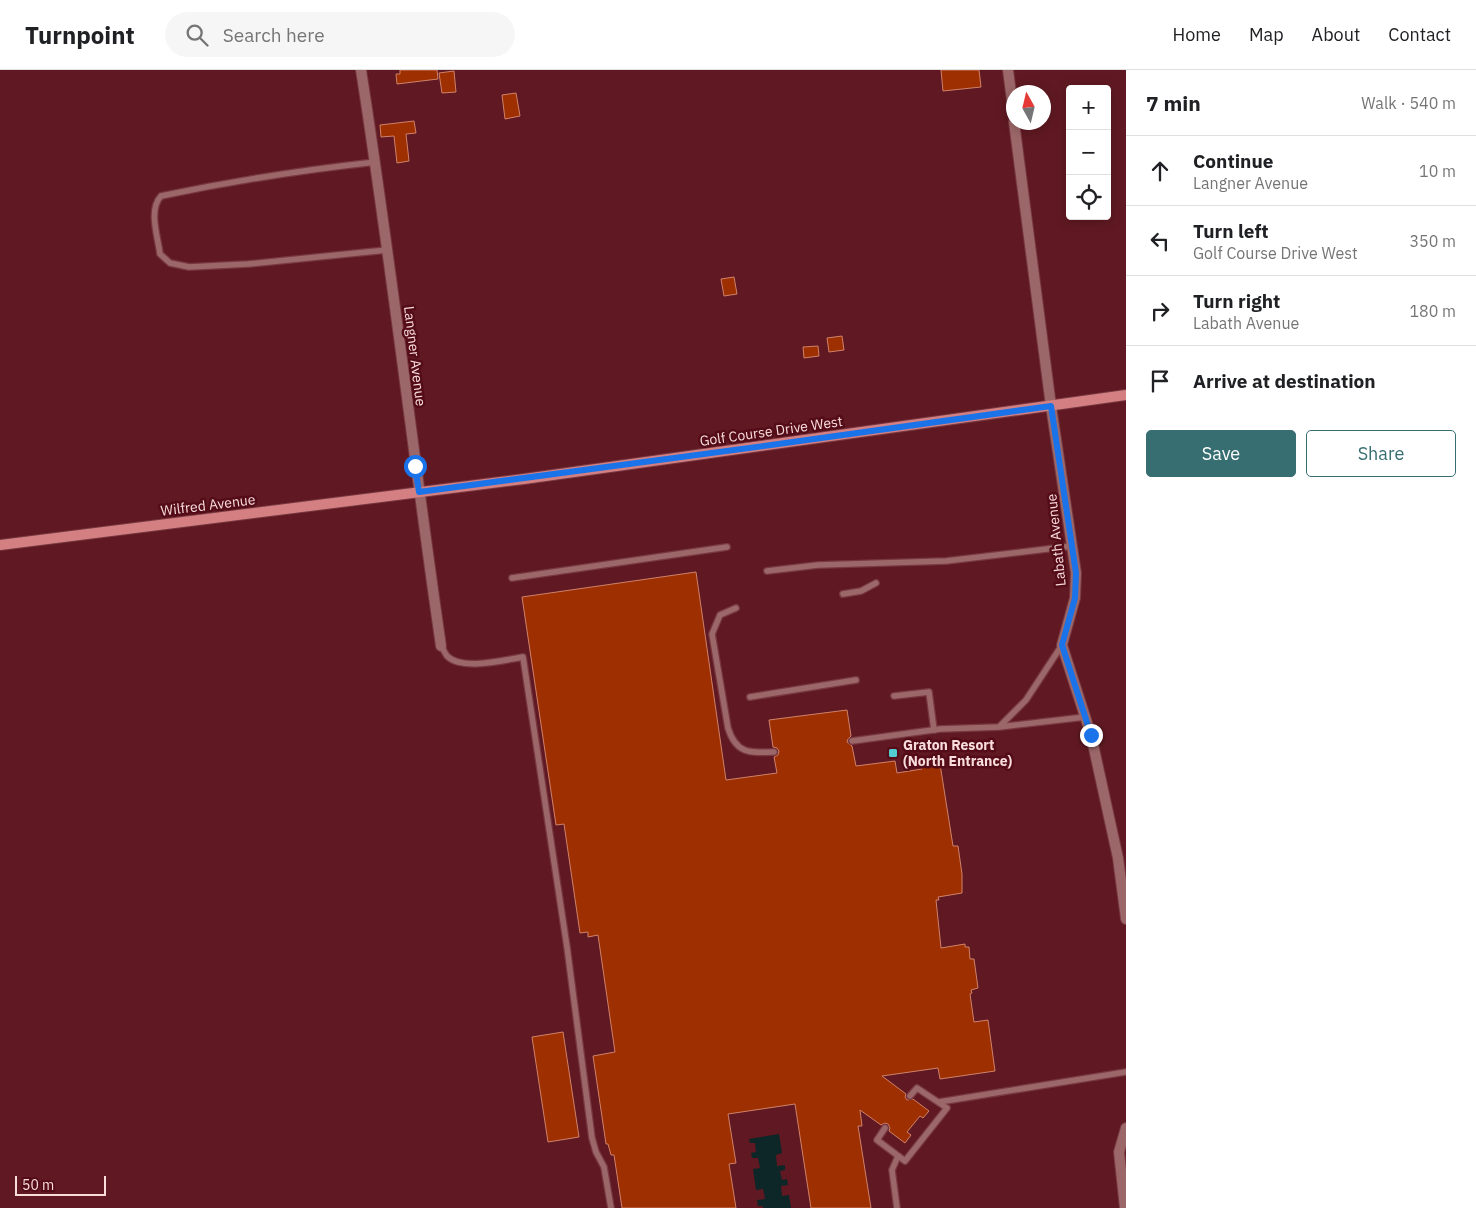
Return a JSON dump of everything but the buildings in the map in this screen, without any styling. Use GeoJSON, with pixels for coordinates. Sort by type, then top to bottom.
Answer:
{"type":"FeatureCollection","features":[{"type":"Feature","properties":{"kind":"street","name":"Langner Avenue"},"geometry":{"type":"LineString","coordinates":[[361,70],[376,162],[441,646]]}},
{"type":"Feature","properties":{"kind":"street"},"geometry":{"type":"LineString","coordinates":[[1008,70],[1010,85]]}},
{"type":"Feature","properties":{"kind":"street","name":"Labath Avenue"},"geometry":{"type":"LineString","coordinates":[[1015,130],[1051,406],[1076,573],[1075,598],[1062,645]]}},
{"type":"Feature","properties":{"kind":"street","name":"Golf Course Drive West"},"geometry":{"type":"LineString","coordinates":[[419,492],[1126,395]]}},
{"type":"Feature","properties":{"kind":"street","name":"Wilfred Avenue"},"geometry":{"type":"LineString","coordinates":[[0,545],[419,492]]}},
{"type":"Feature","properties":{"kind":"street"},"geometry":{"type":"LineString","coordinates":[[1062,645],[1097,760],[1122,862],[1126,919]]}},
{"type":"Feature","properties":{"kind":"street"},"geometry":{"type":"LineString","coordinates":[[1125,1208],[1119,1152],[1126,1128]]}},
{"type":"Feature","properties":{"kind":"lane"},"geometry":{"type":"LineString","coordinates":[[376,162],[250,179],[160,196],[154,204],[154,214],[160,254],[170,263],[188,267],[248,264],[387,250]]}},
{"type":"Feature","properties":{"kind":"lane"},"geometry":{"type":"LineString","coordinates":[[767,571],[818,565],[946,561],[1072,546]]}},
{"type":"Feature","properties":{"kind":"lane"},"geometry":{"type":"LineString","coordinates":[[512,578],[727,547]]}},
{"type":"Feature","properties":{"kind":"lane"},"geometry":{"type":"LineString","coordinates":[[843,594],[861,591],[876,582]]}},
{"type":"Feature","properties":{"kind":"lane"},"geometry":{"type":"LineString","coordinates":[[736,608],[720,615],[712,634],[728,728],[731,738],[743,751],[754,753],[774,752]]}},
{"type":"Feature","properties":{"kind":"lane"},"geometry":{"type":"LineString","coordinates":[[999,727],[1026,700],[1062,645]]}},
{"type":"Feature","properties":{"kind":"lane"},"geometry":{"type":"LineString","coordinates":[[441,646],[448,657],[463,664],[523,657],[567,947],[592,1138],[596,1152],[604,1167],[611,1208]]}},
{"type":"Feature","properties":{"kind":"lane"},"geometry":{"type":"LineString","coordinates":[[750,697],[856,680]]}},
{"type":"Feature","properties":{"kind":"lane"},"geometry":{"type":"LineString","coordinates":[[894,696],[929,692],[934,730]]}},
{"type":"Feature","properties":{"kind":"lane"},"geometry":{"type":"LineString","coordinates":[[852,741],[934,730],[999,727],[1085,717]]}},
{"type":"Feature","properties":{"kind":"lane"},"geometry":{"type":"LineString","coordinates":[[939,1102],[1126,1072]]}},
{"type":"Feature","properties":{"kind":"lane"},"geometry":{"type":"LineString","coordinates":[[885,1128],[876,1140],[905,1161],[947,1108],[916,1088],[910,1096]]}},
{"type":"Feature","properties":{"kind":"lane"},"geometry":{"type":"LineString","coordinates":[[897,1208],[892,1170],[898,1156]]}},
{"type":"Feature","properties":{"kind":"water"},"geometry":{"type":"Polygon","coordinates":[[[779,1134],[782,1153],[776,1155],[777,1166],[785,1165],[785,1170],[780,1171],[782,1180],[787,1179],[788,1185],[781,1186],[782,1196],[789,1195],[791,1208],[763,1208],[763,1206],[758,1206],[757,1200],[765,1199],[763,1189],[756,1190],[753,1169],[760,1168],[758,1158],[752,1158],[751,1153],[756,1152],[755,1143],[750,1143],[749,1139],[779,1134]]]}},
{"type":"Feature","properties":{"kind":"place","name":"Graton Resort (North Entrance)"},"geometry":{"type":"Point","coordinates":[893,753]}},
{"type":"Feature","properties":{"kind":"route"},"geometry":{"type":"LineString","coordinates":[[415,466],[419,492],[1051,406],[1076,573],[1075,598],[1062,645],[1091,735]]}}]}
